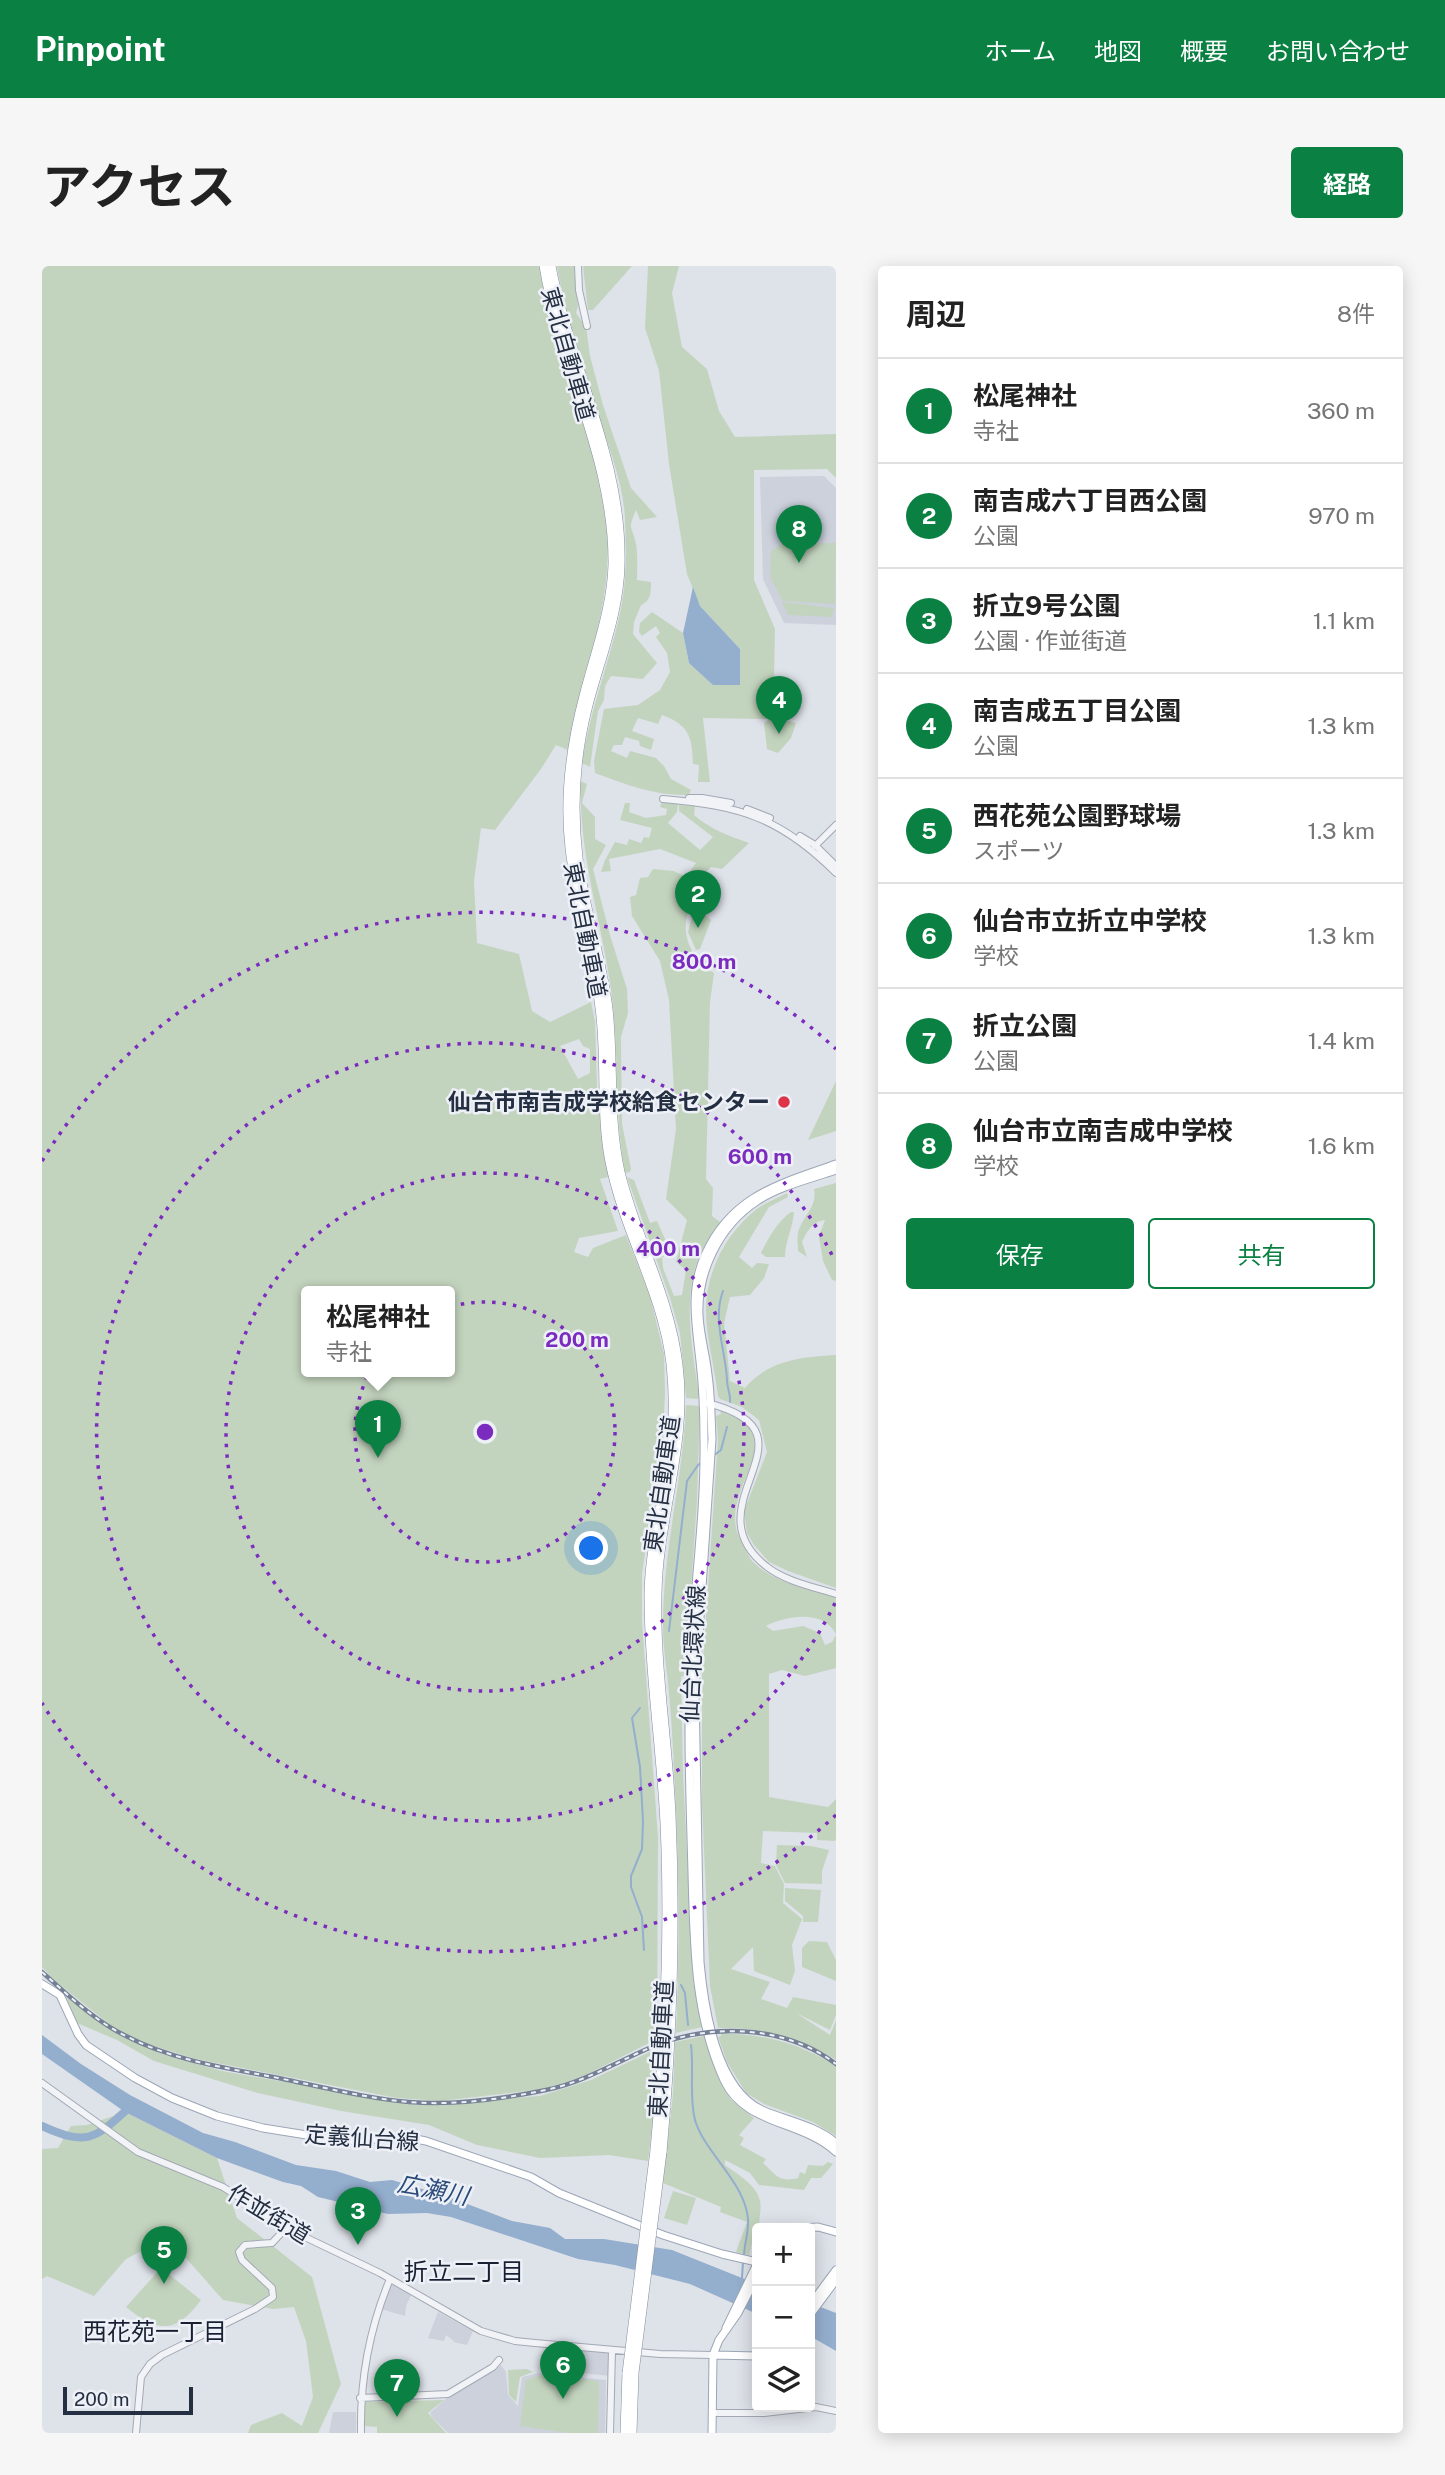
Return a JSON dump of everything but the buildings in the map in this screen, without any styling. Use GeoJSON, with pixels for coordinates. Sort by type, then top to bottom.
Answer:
{"type":"FeatureCollection","features":[{"type":"Feature","properties":{"kind":"highway","name":"東北自動車道"},"geometry":{"type":"LineString","coordinates":[[544,266],[557,326],[600,460],[613,540],[609,600],[571,754],[569,847],[600,1007],[610,1161],[618,1195],[664,1321],[672,1377],[670,1451],[649,1579],[650,1642],[660,1745],[667,1889],[666,1994],[658,2151]]}},
{"type":"Feature","properties":{"kind":"highway","name":"東北自動車道"},"geometry":{"type":"LineString","coordinates":[[551,266],[569,342],[608,463],[617,501],[620,541],[620,577],[614,616],[589,702],[579,750],[575,802],[579,862],[608,1007],[612,1111],[618,1163],[631,1209],[668,1310],[679,1372],[680,1434],[660,1553],[657,1592],[671,1815],[672,1999],[658,2151],[625,2433]]}},
{"type":"Feature","properties":{"kind":"highway","name":"東北自動車道"},"geometry":{"type":"LineString","coordinates":[[630,2373],[632,2433]]}},
{"type":"Feature","properties":{"kind":"main road","name":"仙台北環状線"},"geometry":{"type":"LineString","coordinates":[[836,1167],[776,1185],[756,1195],[735,1211],[711,1243],[699,1270],[694,1304],[707,1403],[708,1441],[695,1691],[698,1908],[704,1999],[718,2049],[732,2083],[741,2096],[760,2109],[817,2131],[836,2143]]}},
{"type":"Feature","properties":{"kind":"main road","name":"仙台北環状線"},"geometry":{"type":"LineString","coordinates":[[706,1472],[691,1648],[689,1734],[694,1937],[701,2009],[709,2041],[724,2080],[739,2102],[760,2116],[812,2135],[836,2151]]}},
{"type":"Feature","properties":{"kind":"main road","name":"定義仙台線"},"geometry":{"type":"LineString","coordinates":[[42,1984],[60,1995],[86,2045],[135,2078],[172,2098],[217,2116],[263,2128],[344,2141],[405,2137],[426,2141],[531,2177],[559,2193],[652,2230],[752,2264]]}},
{"type":"Feature","properties":{"kind":"main road"},"geometry":{"type":"LineString","coordinates":[[815,2227],[836,2232]]}},
{"type":"Feature","properties":{"kind":"main road"},"geometry":{"type":"LineString","coordinates":[[815,2298],[836,2270]]}},
{"type":"Feature","properties":{"kind":"main road"},"geometry":{"type":"LineString","coordinates":[[712,2433],[713,2355],[752,2277]]}},
{"type":"Feature","properties":{"kind":"main road"},"geometry":{"type":"LineString","coordinates":[[815,2308],[836,2280]]}},
{"type":"Feature","properties":{"kind":"main road"},"geometry":{"type":"LineString","coordinates":[[713,2355],[752,2354]]}},
{"type":"Feature","properties":{"kind":"street"},"geometry":{"type":"LineString","coordinates":[[578,266],[579,290],[587,326]]}},
{"type":"Feature","properties":{"kind":"street"},"geometry":{"type":"LineString","coordinates":[[663,799],[731,807],[776,825],[814,847],[836,866]]}},
{"type":"Feature","properties":{"kind":"street"},"geometry":{"type":"LineString","coordinates":[[814,847],[836,825]]}},
{"type":"Feature","properties":{"kind":"street"},"geometry":{"type":"LineString","coordinates":[[814,847],[836,873]]}},
{"type":"Feature","properties":{"kind":"street"},"geometry":{"type":"LineString","coordinates":[[707,1403],[747,1419],[756,1430],[760,1442],[758,1460],[743,1494],[741,1506],[740,1525],[748,1547],[758,1560],[773,1571],[836,1594]]}},
{"type":"Feature","properties":{"kind":"street","name":"作並街道"},"geometry":{"type":"LineString","coordinates":[[42,2083],[95,2123],[153,2159],[223,2186],[286,2228],[390,2279],[481,2331],[515,2341],[660,2354],[713,2355]]}},
{"type":"Feature","properties":{"kind":"street"},"geometry":{"type":"LineString","coordinates":[[136,2433],[142,2377],[150,2364],[162,2355],[255,2309],[272,2297],[272,2288],[242,2260],[239,2252],[245,2245],[272,2244],[286,2228]]}},
{"type":"Feature","properties":{"kind":"street"},"geometry":{"type":"LineString","coordinates":[[361,2433],[360,2398],[378,2309],[390,2279]]}},
{"type":"Feature","properties":{"kind":"street"},"geometry":{"type":"LineString","coordinates":[[610,2433],[612,2350]]}},
{"type":"Feature","properties":{"kind":"street"},"geometry":{"type":"LineString","coordinates":[[360,2398],[448,2395],[493,2367],[499,2360]]}},
{"type":"Feature","properties":{"kind":"street"},"geometry":{"type":"LineString","coordinates":[[712,2413],[764,2413],[816,2407],[836,2411]]}},
{"type":"Feature","properties":{"kind":"shaded area"},"geometry":{"type":"Polygon","coordinates":[[[824,476],[836,488],[836,625],[784,623],[763,579],[760,477],[824,476]]]}},
{"type":"Feature","properties":{"kind":"shaded area"},"geometry":{"type":"Polygon","coordinates":[[[392,2283],[411,2295],[405,2316],[381,2309],[392,2283]]]}},
{"type":"Feature","properties":{"kind":"shaded area"},"geometry":{"type":"Polygon","coordinates":[[[438,2312],[473,2331],[467,2345],[453,2342],[446,2335],[444,2341],[428,2338],[438,2312]]]}},
{"type":"Feature","properties":{"kind":"shaded area"},"geometry":{"type":"Polygon","coordinates":[[[570,2350],[607,2352],[611,2356],[611,2376],[562,2371],[561,2367],[570,2350]]]}},
{"type":"Feature","properties":{"kind":"shaded area"},"geometry":{"type":"Polygon","coordinates":[[[501,2365],[506,2372],[508,2395],[518,2406],[522,2377],[539,2373],[606,2380],[605,2433],[448,2433],[432,2417],[430,2413],[448,2397],[501,2365]]]}},
{"type":"Feature","properties":{"kind":"shaded area"},"geometry":{"type":"Polygon","coordinates":[[[333,2412],[356,2412],[356,2433],[329,2433],[333,2412]]]}},
{"type":"Feature","properties":{"kind":"green space"},"geometry":{"type":"Polygon","coordinates":[[[42,266],[540,266],[549,319],[599,476],[608,558],[601,614],[568,750],[556,745],[495,830],[481,828],[474,881],[477,943],[519,954],[532,1011],[550,1022],[591,1002],[595,1021],[597,1085],[608,1177],[600,1179],[618,1231],[579,1238],[574,1252],[588,1257],[593,1248],[626,1235],[650,1296],[664,1354],[662,1452],[642,1574],[642,1622],[658,1837],[657,2039],[582,2077],[544,2089],[441,2101],[397,2098],[196,2059],[144,2043],[114,2028],[54,1980],[42,1967],[42,266]],[[579,1039],[560,1046],[578,1079],[590,1073],[590,1049],[583,1046],[579,1039]]]}},
{"type":"Feature","properties":{"kind":"green space"},"geometry":{"type":"Polygon","coordinates":[[[557,266],[574,266],[578,306],[576,313],[586,327],[590,356],[603,405],[631,488],[657,517],[640,520],[636,510],[631,525],[637,549],[637,580],[651,582],[650,596],[641,605],[634,622],[633,634],[657,663],[643,679],[611,676],[605,686],[604,700],[598,711],[590,767],[582,763],[624,592],[625,518],[611,452],[574,341],[557,266]]]}},
{"type":"Feature","properties":{"kind":"green space"},"geometry":{"type":"Polygon","coordinates":[[[583,266],[632,266],[593,310],[588,310],[583,266]]]}},
{"type":"Feature","properties":{"kind":"green space"},"geometry":{"type":"Polygon","coordinates":[[[648,266],[679,266],[672,293],[682,347],[707,369],[719,411],[735,437],[836,434],[836,478],[827,469],[754,470],[754,580],[775,629],[774,676],[766,719],[703,718],[710,782],[698,782],[699,765],[693,764],[692,746],[687,733],[678,723],[662,715],[658,724],[638,718],[632,731],[654,739],[651,750],[640,746],[639,741],[625,737],[622,745],[614,745],[611,751],[627,758],[630,751],[656,758],[671,779],[691,790],[689,795],[653,792],[618,782],[595,773],[594,761],[604,709],[638,705],[660,690],[670,672],[667,653],[656,637],[660,633],[656,626],[642,636],[639,632],[640,623],[652,612],[683,633],[689,663],[739,685],[740,649],[700,606],[687,574],[669,464],[659,371],[645,328],[648,266]]]}},
{"type":"Feature","properties":{"kind":"green space"},"geometry":{"type":"Polygon","coordinates":[[[836,543],[835,604],[783,601],[770,577],[771,551],[782,544],[836,543]]]}},
{"type":"Feature","properties":{"kind":"green space"},"geometry":{"type":"Polygon","coordinates":[[[782,602],[834,608],[832,617],[788,615],[782,602]]]}},
{"type":"Feature","properties":{"kind":"green space"},"geometry":{"type":"Polygon","coordinates":[[[773,717],[796,723],[791,738],[778,753],[767,749],[764,723],[773,717]]]}},
{"type":"Feature","properties":{"kind":"green space"},"geometry":{"type":"Polygon","coordinates":[[[581,781],[587,784],[582,803],[595,817],[595,839],[606,845],[593,869],[627,989],[628,1013],[621,1037],[622,1124],[631,1169],[625,1173],[619,1129],[612,997],[583,836],[581,781]]]}},
{"type":"Feature","properties":{"kind":"green space"},"geometry":{"type":"Polygon","coordinates":[[[662,801],[678,804],[677,812],[668,823],[700,850],[713,837],[679,811],[679,805],[695,806],[694,815],[700,820],[720,832],[749,843],[722,869],[711,867],[694,884],[695,899],[686,919],[692,950],[697,959],[714,973],[710,1002],[706,1179],[713,1188],[712,1216],[720,1222],[702,1250],[691,1285],[690,1323],[699,1397],[697,1399],[686,1398],[680,1333],[627,1177],[634,1180],[650,1223],[657,1221],[672,1255],[662,1257],[663,1268],[674,1296],[682,1295],[686,1270],[676,1262],[687,1220],[666,1199],[676,1129],[669,1000],[660,961],[632,916],[630,897],[636,895],[640,878],[648,877],[653,869],[674,871],[686,877],[696,863],[660,849],[609,859],[611,871],[601,872],[615,842],[627,845],[629,839],[641,843],[644,837],[649,838],[652,828],[620,820],[625,803],[630,803],[629,812],[646,818],[666,815],[667,809],[660,807],[662,801]]]}},
{"type":"Feature","properties":{"kind":"green space"},"geometry":{"type":"Polygon","coordinates":[[[695,906],[711,920],[700,949],[696,950],[688,932],[695,906]]]}},
{"type":"Feature","properties":{"kind":"green space"},"geometry":{"type":"Polygon","coordinates":[[[836,1081],[836,1131],[808,1140],[836,1081]]]}},
{"type":"Feature","properties":{"kind":"green space"},"geometry":{"type":"Polygon","coordinates":[[[836,1183],[836,1281],[832,1280],[823,1261],[819,1236],[825,1220],[808,1230],[802,1242],[807,1257],[798,1251],[798,1239],[799,1230],[812,1205],[814,1189],[836,1183]]]}},
{"type":"Feature","properties":{"kind":"green space"},"geometry":{"type":"Polygon","coordinates":[[[787,1193],[788,1197],[769,1207],[739,1257],[752,1268],[757,1263],[769,1264],[764,1278],[750,1295],[730,1297],[724,1323],[730,1381],[745,1388],[764,1371],[786,1362],[836,1355],[836,1588],[769,1562],[747,1533],[744,1511],[767,1452],[759,1420],[742,1407],[718,1396],[707,1331],[707,1295],[720,1253],[747,1218],[761,1206],[787,1193]]]}},
{"type":"Feature","properties":{"kind":"green space"},"geometry":{"type":"Polygon","coordinates":[[[794,1212],[785,1257],[766,1257],[761,1253],[767,1241],[777,1225],[794,1212]]]}},
{"type":"Feature","properties":{"kind":"green space"},"geometry":{"type":"Polygon","coordinates":[[[686,1405],[700,1406],[697,1501],[685,1675],[681,1677],[693,1980],[702,2027],[676,2033],[677,1838],[672,1728],[663,1625],[666,1569],[686,1405]]]}},
{"type":"Feature","properties":{"kind":"green space"},"geometry":{"type":"Polygon","coordinates":[[[720,1411],[741,1421],[752,1433],[755,1446],[736,1510],[736,1530],[750,1558],[761,1569],[781,1580],[836,1598],[836,1634],[830,1626],[813,1618],[794,1618],[766,1626],[773,1631],[803,1626],[820,1633],[825,1645],[832,1642],[836,1635],[836,1668],[805,1676],[782,1670],[769,1674],[769,1797],[828,1807],[836,1799],[836,1839],[817,1840],[817,1833],[763,1831],[761,1863],[775,1866],[784,1884],[783,1903],[802,1919],[792,1945],[795,1971],[790,1985],[754,1971],[753,1947],[731,1969],[770,1982],[761,1999],[787,2008],[793,1997],[836,2005],[836,2015],[830,2030],[796,2013],[830,2035],[836,2020],[836,2060],[794,2039],[765,2032],[718,2028],[710,1986],[702,1805],[702,1676],[718,1439],[716,1416],[721,1414],[720,1411]]]}},
{"type":"Feature","properties":{"kind":"green space"},"geometry":{"type":"Polygon","coordinates":[[[777,1845],[811,1846],[829,1850],[822,1871],[822,1884],[785,1883],[776,1865],[777,1845]]]}},
{"type":"Feature","properties":{"kind":"green space"},"geometry":{"type":"Polygon","coordinates":[[[785,1888],[821,1890],[818,1922],[803,1922],[803,1916],[785,1901],[785,1888]]]}},
{"type":"Feature","properties":{"kind":"green space"},"geometry":{"type":"Polygon","coordinates":[[[809,1941],[827,1942],[836,1960],[836,1981],[802,1967],[802,1948],[809,1941]]]}},
{"type":"Feature","properties":{"kind":"green space"},"geometry":{"type":"Polygon","coordinates":[[[66,1996],[117,2034],[162,2054],[222,2071],[417,2105],[540,2096],[591,2080],[656,2049],[656,2095],[648,2161],[609,2155],[540,2158],[477,2145],[429,2125],[341,2111],[258,2093],[154,2061],[117,2040],[77,2023],[66,1996]]]}},
{"type":"Feature","properties":{"kind":"green space"},"geometry":{"type":"Polygon","coordinates":[[[721,2033],[781,2041],[836,2066],[836,2136],[813,2122],[764,2104],[746,2093],[727,2062],[718,2037],[721,2033]]]}},
{"type":"Feature","properties":{"kind":"green space"},"geometry":{"type":"Polygon","coordinates":[[[704,2036],[730,2099],[754,2118],[739,2135],[744,2138],[740,2145],[766,2159],[763,2163],[778,2176],[786,2179],[798,2178],[800,2172],[805,2174],[808,2165],[823,2166],[828,2162],[833,2164],[821,2178],[811,2178],[804,2190],[759,2185],[750,2173],[725,2160],[725,2165],[751,2185],[760,2201],[759,2223],[752,2223],[749,2255],[736,2252],[747,2222],[720,2212],[721,2207],[663,2183],[673,2094],[675,2042],[704,2036]]]}},
{"type":"Feature","properties":{"kind":"green space"},"geometry":{"type":"Polygon","coordinates":[[[125,2112],[217,2158],[237,2218],[312,2277],[341,2384],[318,2433],[248,2433],[251,2425],[282,2413],[302,2426],[313,2397],[306,2341],[294,2307],[273,2309],[223,2300],[186,2258],[153,2245],[126,2259],[94,2296],[47,2276],[42,2279],[42,2149],[58,2148],[71,2126],[87,2125],[125,2112]]]}},
{"type":"Feature","properties":{"kind":"green space"},"geometry":{"type":"Polygon","coordinates":[[[673,2191],[696,2198],[687,2225],[664,2218],[673,2191]]]}},
{"type":"Feature","properties":{"kind":"green space"},"geometry":{"type":"Polygon","coordinates":[[[161,2268],[201,2300],[183,2319],[166,2326],[148,2322],[126,2307],[161,2268]]]}},
{"type":"Feature","properties":{"kind":"green space"},"geometry":{"type":"Polygon","coordinates":[[[527,2369],[533,2372],[520,2377],[516,2402],[509,2395],[508,2370],[527,2369]]]}},
{"type":"Feature","properties":{"kind":"green space"},"geometry":{"type":"Polygon","coordinates":[[[541,2375],[599,2381],[598,2433],[567,2433],[520,2426],[526,2380],[541,2375]]]}},
{"type":"Feature","properties":{"kind":"green space"},"geometry":{"type":"Polygon","coordinates":[[[444,2400],[428,2413],[446,2433],[377,2433],[377,2427],[364,2426],[362,2404],[366,2402],[444,2400]]]}},
{"type":"Feature","properties":{"kind":"water"},"geometry":{"type":"Polygon","coordinates":[[[693,587],[700,606],[740,649],[740,685],[713,685],[689,663],[683,633],[693,587]]]}},
{"type":"Feature","properties":{"kind":"water","name":"広瀬川"},"geometry":{"type":"Polygon","coordinates":[[[42,2035],[130,2095],[203,2133],[296,2165],[336,2171],[370,2182],[392,2180],[449,2197],[512,2221],[550,2228],[565,2239],[604,2239],[672,2250],[752,2282],[752,2312],[690,2284],[615,2265],[578,2259],[451,2217],[427,2213],[388,2214],[318,2197],[301,2186],[217,2158],[125,2112],[42,2054],[42,2035]]]}},
{"type":"Feature","properties":{"kind":"water"},"geometry":{"type":"Polygon","coordinates":[[[815,2305],[836,2313],[836,2351],[815,2339],[815,2305]]]}},
{"type":"Feature","properties":{"kind":"waterway"},"geometry":{"type":"LineString","coordinates":[[723,1291],[719,1325],[730,1402]]}},
{"type":"Feature","properties":{"kind":"waterway"},"geometry":{"type":"LineString","coordinates":[[713,1456],[721,1450],[727,1427]]}},
{"type":"Feature","properties":{"kind":"waterway"},"geometry":{"type":"LineString","coordinates":[[669,1631],[687,1481],[702,1462]]}},
{"type":"Feature","properties":{"kind":"waterway"},"geometry":{"type":"LineString","coordinates":[[640,1708],[632,1718],[640,1767],[642,1849],[631,1876],[631,1887],[642,1917],[644,1950]]}},
{"type":"Feature","properties":{"kind":"waterway"},"geometry":{"type":"LineString","coordinates":[[681,1985],[685,1993],[688,2025]]}},
{"type":"Feature","properties":{"kind":"waterway"},"geometry":{"type":"LineString","coordinates":[[691,2045],[695,2120],[707,2144],[740,2192],[745,2205],[748,2224],[744,2257]]}},
{"type":"Feature","properties":{"kind":"waterway"},"geometry":{"type":"LineString","coordinates":[[42,2126],[71,2136],[92,2136],[110,2125],[132,2105]]}},
{"type":"Feature","properties":{"kind":"waterway"},"geometry":{"type":"LineString","coordinates":[[742,2278],[743,2262]]}},
{"type":"Feature","properties":{"kind":"railway"},"geometry":{"type":"LineString","coordinates":[[42,1972],[103,2023],[160,2051],[214,2065],[391,2100],[461,2102],[546,2090],[588,2077],[654,2046],[676,2039],[724,2031],[771,2035],[816,2051],[836,2064]]}},
{"type":"Feature","properties":{"kind":"place","name":"仙台市立南吉成中学校"},"geometry":{"type":"Point","coordinates":[799,563]}},
{"type":"Feature","properties":{"kind":"place","name":"南吉成五丁目公園"},"geometry":{"type":"Point","coordinates":[779,734]}},
{"type":"Feature","properties":{"kind":"place","name":"南吉成六丁目西公園"},"geometry":{"type":"Point","coordinates":[698,928]}},
{"type":"Feature","properties":{"kind":"place","name":"仙台市南吉成学校給食センター"},"geometry":{"type":"Point","coordinates":[784,1102]}},
{"type":"Feature","properties":{"kind":"place","name":"松尾神社"},"geometry":{"type":"Point","coordinates":[378,1458]}},
{"type":"Feature","properties":{"kind":"place","name":"折立9号公園"},"geometry":{"type":"Point","coordinates":[358,2245]}},
{"type":"Feature","properties":{"kind":"place","name":"西花苑公園野球場"},"geometry":{"type":"Point","coordinates":[164,2284]}},
{"type":"Feature","properties":{"kind":"place","name":"仙台市立折立中学校"},"geometry":{"type":"Point","coordinates":[563,2399]}},
{"type":"Feature","properties":{"kind":"place","name":"折立公園"},"geometry":{"type":"Point","coordinates":[397,2417]}},
{"type":"Feature","properties":{"kind":"district","name":"折立二丁目"},"geometry":{"type":"Point","coordinates":[464,2272]}},
{"type":"Feature","properties":{"kind":"district","name":"西花苑一丁目"},"geometry":{"type":"Point","coordinates":[155,2332]}}]}
